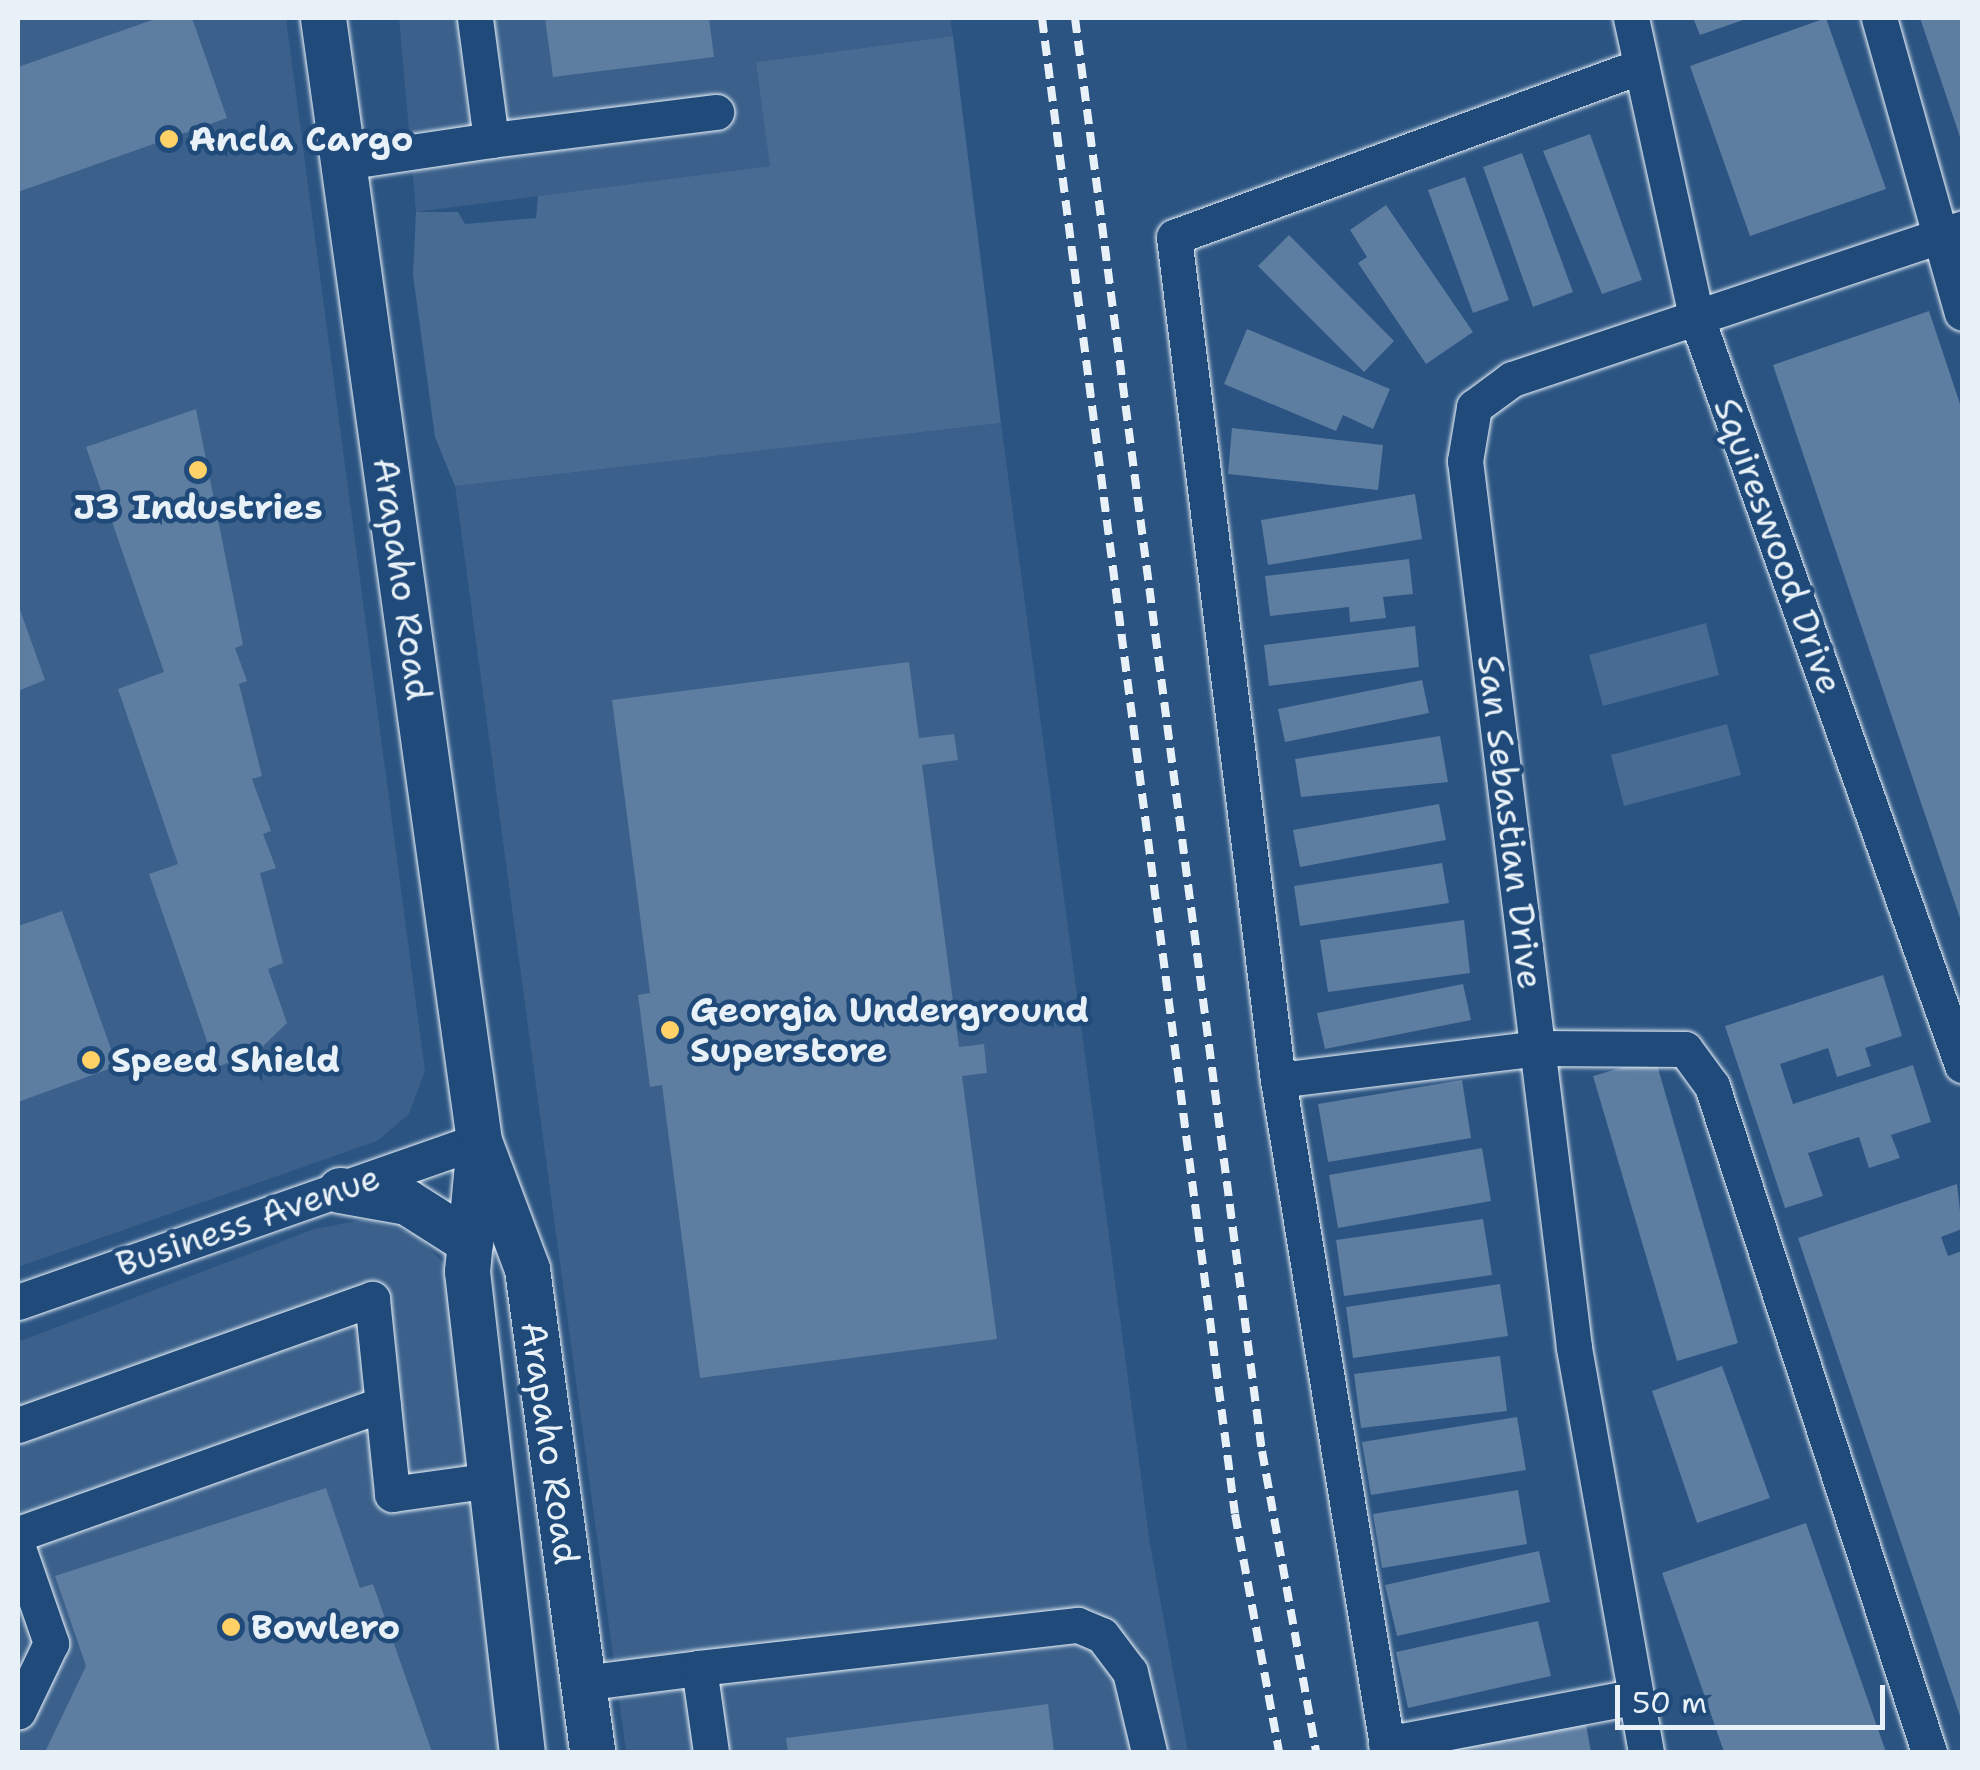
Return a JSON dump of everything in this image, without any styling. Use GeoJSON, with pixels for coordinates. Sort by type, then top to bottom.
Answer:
{"type":"FeatureCollection","features":[{"type":"Feature","properties":{"kind":"main road","name":"Arapaho Road"},"geometry":{"type":"LineString","coordinates":[[323,18],[479,1141],[527,1269],[592,1752]]}},
{"type":"Feature","properties":{"kind":"main road","name":"Arapaho Road"},"geometry":{"type":"LineString","coordinates":[[479,1141],[470,1242],[522,1752]]}},
{"type":"Feature","properties":{"kind":"main road"},"geometry":{"type":"LineString","coordinates":[[340,1190],[407,1202],[470,1242]]}},
{"type":"Feature","properties":{"kind":"street"},"geometry":{"type":"LineString","coordinates":[[475,18],[491,140]]}},
{"type":"Feature","properties":{"kind":"street","name":"Squireswood Drive"},"geometry":{"type":"LineString","coordinates":[[1630,18],[1696,316],[1962,1065]]}},
{"type":"Feature","properties":{"kind":"street"},"geometry":{"type":"LineString","coordinates":[[1879,18],[1949,233],[1962,313]]}},
{"type":"Feature","properties":{"kind":"street"},"geometry":{"type":"LineString","coordinates":[[1633,1697],[1387,1748],[1278,1080],[1174,237],[1641,66]]}},
{"type":"Feature","properties":{"kind":"street"},"geometry":{"type":"LineString","coordinates":[[344,162],[716,112]]}},
{"type":"Feature","properties":{"kind":"street","name":"San Sebastian Drive"},"geometry":{"type":"LineString","coordinates":[[1646,1752],[1633,1697],[1574,1346],[1465,461],[1474,407],[1512,379],[1949,233]]}},
{"type":"Feature","properties":{"kind":"street"},"geometry":{"type":"LineString","coordinates":[[1278,1080],[1538,1048],[1685,1049],[1712,1086],[1929,1752]]}},
{"type":"Feature","properties":{"kind":"street","name":"Business Avenue"},"geometry":{"type":"LineString","coordinates":[[18,1302],[479,1141]]}},
{"type":"Feature","properties":{"kind":"street"},"geometry":{"type":"LineString","coordinates":[[18,1425],[372,1299],[392,1494],[492,1480]]}},
{"type":"Feature","properties":{"kind":"street"},"geometry":{"type":"LineString","coordinates":[[18,1534],[382,1404]]}},
{"type":"Feature","properties":{"kind":"street"},"geometry":{"type":"LineString","coordinates":[[18,1548],[51,1643],[18,1712]]}},
{"type":"Feature","properties":{"kind":"street"},"geometry":{"type":"LineString","coordinates":[[582,1683],[1078,1625],[1102,1635],[1130,1672],[1150,1752]]}},
{"type":"Feature","properties":{"kind":"street"},"geometry":{"type":"LineString","coordinates":[[699,1668],[710,1752]]}},
{"type":"Feature","properties":{"kind":"shaded area"},"geometry":{"type":"Polygon","coordinates":[[[18,18],[286,18],[425,1071],[409,1114],[377,1141],[18,1267],[18,18]]]}},
{"type":"Feature","properties":{"kind":"shaded area"},"geometry":{"type":"Polygon","coordinates":[[[399,18],[950,18],[953,36],[757,62],[771,166],[416,212],[399,18]]]}},
{"type":"Feature","properties":{"kind":"shaded area"},"geometry":{"type":"Polygon","coordinates":[[[953,36],[1001,423],[455,486],[435,437],[413,275],[416,212],[458,212],[465,224],[536,218],[538,196],[770,166],[756,62],[953,36]]]}},
{"type":"Feature","properties":{"kind":"shaded area"},"geometry":{"type":"Polygon","coordinates":[[[1001,423],[1150,1544],[1188,1752],[626,1752],[455,486],[1001,423]]]}},
{"type":"Feature","properties":{"kind":"shaded area"},"geometry":{"type":"Polygon","coordinates":[[[1706,623],[1719,675],[1603,706],[1589,655],[1706,623]]]}},
{"type":"Feature","properties":{"kind":"shaded area"},"geometry":{"type":"Polygon","coordinates":[[[1727,724],[1741,775],[1624,806],[1611,755],[1727,724]]]}},
{"type":"Feature","properties":{"kind":"shaded area"},"geometry":{"type":"Polygon","coordinates":[[[367,1219],[417,1235],[445,1265],[511,1752],[18,1752],[18,1342],[314,1229],[367,1219]]]}},
{"type":"Feature","properties":{"kind":"building"},"geometry":{"type":"Polygon","coordinates":[[[158,18],[192,18],[227,118],[18,192],[18,67],[158,18]]]}},
{"type":"Feature","properties":{"kind":"building"},"geometry":{"type":"Polygon","coordinates":[[[545,18],[709,18],[714,57],[553,77],[545,18]]]}},
{"type":"Feature","properties":{"kind":"building"},"geometry":{"type":"Polygon","coordinates":[[[1693,18],[1749,18],[1700,35],[1693,18]]]}},
{"type":"Feature","properties":{"kind":"building"},"geometry":{"type":"Polygon","coordinates":[[[1826,18],[1886,189],[1750,236],[1690,66],[1826,18]]]}},
{"type":"Feature","properties":{"kind":"building"},"geometry":{"type":"Polygon","coordinates":[[[1920,18],[1962,18],[1962,143],[1920,18]]]}},
{"type":"Feature","properties":{"kind":"building"},"geometry":{"type":"Polygon","coordinates":[[[1590,134],[1642,280],[1602,294],[1543,151],[1590,134]]]}},
{"type":"Feature","properties":{"kind":"building"},"geometry":{"type":"Polygon","coordinates":[[[1522,153],[1573,292],[1533,307],[1483,167],[1522,153]]]}},
{"type":"Feature","properties":{"kind":"building"},"geometry":{"type":"Polygon","coordinates":[[[1465,177],[1509,300],[1473,313],[1428,190],[1465,177]]]}},
{"type":"Feature","properties":{"kind":"building"},"geometry":{"type":"Polygon","coordinates":[[[1386,205],[1473,332],[1426,364],[1358,263],[1367,257],[1350,230],[1386,205]]]}},
{"type":"Feature","properties":{"kind":"building"},"geometry":{"type":"Polygon","coordinates":[[[1289,235],[1394,341],[1364,372],[1258,266],[1289,235]]]}},
{"type":"Feature","properties":{"kind":"building"},"geometry":{"type":"Polygon","coordinates":[[[1929,311],[1962,410],[1962,924],[1773,365],[1929,311]]]}},
{"type":"Feature","properties":{"kind":"building"},"geometry":{"type":"Polygon","coordinates":[[[1247,329],[1390,389],[1373,429],[1343,415],[1336,431],[1224,384],[1247,329]]]}},
{"type":"Feature","properties":{"kind":"building"},"geometry":{"type":"Polygon","coordinates":[[[196,409],[243,645],[235,648],[247,681],[239,684],[262,776],[252,779],[271,831],[263,834],[276,868],[260,873],[283,963],[268,969],[287,1023],[255,1054],[216,1067],[149,874],[178,864],[118,689],[164,672],[86,447],[196,409]]]}},
{"type":"Feature","properties":{"kind":"building"},"geometry":{"type":"Polygon","coordinates":[[[1232,428],[1383,445],[1378,490],[1228,474],[1232,428]]]}},
{"type":"Feature","properties":{"kind":"building"},"geometry":{"type":"Polygon","coordinates":[[[1415,494],[1422,539],[1268,565],[1261,520],[1415,494]]]}},
{"type":"Feature","properties":{"kind":"building"},"geometry":{"type":"Polygon","coordinates":[[[1409,559],[1413,594],[1383,597],[1386,618],[1350,622],[1349,607],[1270,616],[1265,576],[1409,559]]]}},
{"type":"Feature","properties":{"kind":"building"},"geometry":{"type":"Polygon","coordinates":[[[18,604],[45,680],[18,691],[18,604]]]}},
{"type":"Feature","properties":{"kind":"building"},"geometry":{"type":"Polygon","coordinates":[[[1415,626],[1419,667],[1269,686],[1264,645],[1415,626]]]}},
{"type":"Feature","properties":{"kind":"building"},"geometry":{"type":"Polygon","coordinates":[[[909,662],[919,738],[954,734],[958,760],[922,765],[959,1047],[984,1044],[987,1073],[962,1076],[997,1339],[700,1378],[662,1085],[650,1087],[638,995],[650,993],[612,700],[909,662]]]}},
{"type":"Feature","properties":{"kind":"building"},"geometry":{"type":"Polygon","coordinates":[[[1422,680],[1429,713],[1285,742],[1278,709],[1422,680]]]}},
{"type":"Feature","properties":{"kind":"building"},"geometry":{"type":"Polygon","coordinates":[[[1440,736],[1448,782],[1301,797],[1295,759],[1440,736]]]}},
{"type":"Feature","properties":{"kind":"building"},"geometry":{"type":"Polygon","coordinates":[[[1439,804],[1446,840],[1300,867],[1293,830],[1439,804]]]}},
{"type":"Feature","properties":{"kind":"building"},"geometry":{"type":"Polygon","coordinates":[[[1442,863],[1449,903],[1300,926],[1294,886],[1442,863]]]}},
{"type":"Feature","properties":{"kind":"building"},"geometry":{"type":"Polygon","coordinates":[[[62,911],[117,1066],[18,1102],[18,926],[62,911]]]}},
{"type":"Feature","properties":{"kind":"building"},"geometry":{"type":"Polygon","coordinates":[[[1464,920],[1470,973],[1328,992],[1320,940],[1464,920]]]}},
{"type":"Feature","properties":{"kind":"building"},"geometry":{"type":"Polygon","coordinates":[[[1883,975],[1902,1036],[1865,1048],[1871,1066],[1837,1077],[1828,1048],[1780,1064],[1793,1104],[1913,1065],[1931,1122],[1891,1135],[1900,1158],[1869,1168],[1859,1137],[1808,1153],[1823,1196],[1785,1208],[1725,1026],[1883,975]]]}},
{"type":"Feature","properties":{"kind":"building"},"geometry":{"type":"Polygon","coordinates":[[[1463,984],[1471,1020],[1325,1049],[1317,1013],[1463,984]]]}},
{"type":"Feature","properties":{"kind":"building"},"geometry":{"type":"Polygon","coordinates":[[[1655,1058],[1738,1343],[1677,1361],[1593,1076],[1655,1058]]]}},
{"type":"Feature","properties":{"kind":"building"},"geometry":{"type":"Polygon","coordinates":[[[1462,1080],[1471,1138],[1328,1162],[1318,1104],[1462,1080]]]}},
{"type":"Feature","properties":{"kind":"building"},"geometry":{"type":"Polygon","coordinates":[[[1482,1148],[1491,1201],[1338,1228],[1329,1175],[1482,1148]]]}},
{"type":"Feature","properties":{"kind":"building"},"geometry":{"type":"Polygon","coordinates":[[[1957,1184],[1962,1229],[1941,1237],[1948,1256],[1962,1251],[1962,1722],[1798,1238],[1957,1184]]]}},
{"type":"Feature","properties":{"kind":"building"},"geometry":{"type":"Polygon","coordinates":[[[1483,1219],[1492,1275],[1344,1296],[1336,1240],[1483,1219]]]}},
{"type":"Feature","properties":{"kind":"building"},"geometry":{"type":"Polygon","coordinates":[[[1500,1284],[1508,1336],[1353,1358],[1346,1307],[1500,1284]]]}},
{"type":"Feature","properties":{"kind":"building"},"geometry":{"type":"Polygon","coordinates":[[[1500,1356],[1507,1411],[1361,1428],[1354,1374],[1500,1356]]]}},
{"type":"Feature","properties":{"kind":"building"},"geometry":{"type":"Polygon","coordinates":[[[1722,1366],[1770,1498],[1697,1523],[1652,1391],[1722,1366]]]}},
{"type":"Feature","properties":{"kind":"building"},"geometry":{"type":"Polygon","coordinates":[[[1517,1417],[1526,1470],[1371,1495],[1362,1442],[1517,1417]]]}},
{"type":"Feature","properties":{"kind":"building","name":"Bowlero"},"geometry":{"type":"Polygon","coordinates":[[[326,1488],[360,1588],[373,1584],[432,1752],[45,1752],[86,1666],[55,1576],[326,1488]]]}},
{"type":"Feature","properties":{"kind":"building"},"geometry":{"type":"Polygon","coordinates":[[[1518,1490],[1527,1544],[1382,1568],[1373,1514],[1518,1490]]]}},
{"type":"Feature","properties":{"kind":"building"},"geometry":{"type":"Polygon","coordinates":[[[1806,1523],[1886,1752],[1724,1752],[1662,1573],[1806,1523]]]}},
{"type":"Feature","properties":{"kind":"building"},"geometry":{"type":"Polygon","coordinates":[[[1539,1551],[1550,1602],[1397,1636],[1385,1585],[1539,1551]]]}},
{"type":"Feature","properties":{"kind":"building"},"geometry":{"type":"Polygon","coordinates":[[[1538,1621],[1551,1676],[1408,1708],[1396,1652],[1538,1621]]]}},
{"type":"Feature","properties":{"kind":"building"},"geometry":{"type":"Polygon","coordinates":[[[1048,1704],[1054,1752],[788,1752],[786,1738],[1048,1704]]]}},
{"type":"Feature","properties":{"kind":"building"},"geometry":{"type":"Polygon","coordinates":[[[1585,1719],[1591,1752],[1421,1752],[1585,1719]]]}},
{"type":"Feature","properties":{"kind":"railway"},"geometry":{"type":"LineString","coordinates":[[1042,18],[1235,1514],[1279,1752]]}},
{"type":"Feature","properties":{"kind":"railway"},"geometry":{"type":"LineString","coordinates":[[1075,18],[1262,1451],[1316,1752]]}},
{"type":"Feature","properties":{"kind":"place","name":"Ancla Cargo"},"geometry":{"type":"Point","coordinates":[169,139]}},
{"type":"Feature","properties":{"kind":"place","name":"J3 Industries"},"geometry":{"type":"Point","coordinates":[198,470]}},
{"type":"Feature","properties":{"kind":"place","name":"Georgia Underground Superstore"},"geometry":{"type":"Point","coordinates":[670,1030]}},
{"type":"Feature","properties":{"kind":"place","name":"Speed Shield"},"geometry":{"type":"Point","coordinates":[91,1060]}},
{"type":"Feature","properties":{"kind":"place","name":"Bowlero"},"geometry":{"type":"Point","coordinates":[231,1627]}}]}
